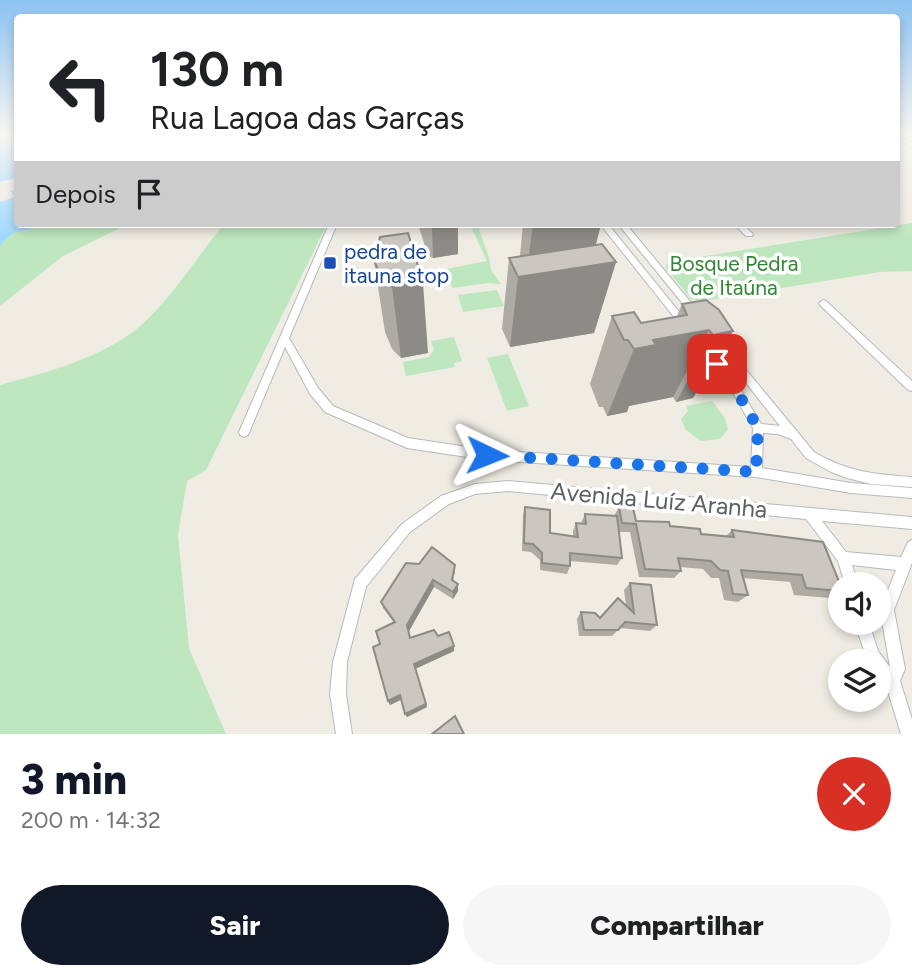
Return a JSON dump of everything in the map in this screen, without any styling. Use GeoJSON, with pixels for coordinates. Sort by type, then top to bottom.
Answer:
{"type":"FeatureCollection","features":[{"type":"Feature","properties":{"kind":"street"},"geometry":{"type":"LineString","coordinates":[[244,432],[331,228]]}},
{"type":"Feature","properties":{"kind":"street"},"geometry":{"type":"LineString","coordinates":[[607,228],[689,329]]}},
{"type":"Feature","properties":{"kind":"street"},"geometry":{"type":"LineString","coordinates":[[625,228],[810,455],[831,469],[857,478],[912,482]]}},
{"type":"Feature","properties":{"kind":"street"},"geometry":{"type":"LineString","coordinates":[[742,228],[748,234]]}},
{"type":"Feature","properties":{"kind":"street"},"geometry":{"type":"LineString","coordinates":[[823,303],[912,387]]}},
{"type":"Feature","properties":{"kind":"street","name":"Avenida Luíz Aranha"},"geometry":{"type":"LineString","coordinates":[[285,339],[314,391],[329,409],[407,443],[487,455],[756,472],[851,488],[912,493]]}},
{"type":"Feature","properties":{"kind":"street"},"geometry":{"type":"LineString","coordinates":[[698,340],[732,383],[758,428],[756,472]]}},
{"type":"Feature","properties":{"kind":"street"},"geometry":{"type":"LineString","coordinates":[[758,428],[792,435]]}},
{"type":"Feature","properties":{"kind":"street","name":"Avenida Luíz Aranha"},"geometry":{"type":"LineString","coordinates":[[344,734],[338,694],[340,662],[360,584],[406,528],[444,500],[475,489],[508,486],[912,523]]}},
{"type":"Feature","properties":{"kind":"street"},"geometry":{"type":"LineString","coordinates":[[809,513],[843,558],[847,572]]}},
{"type":"Feature","properties":{"kind":"street"},"geometry":{"type":"LineString","coordinates":[[909,734],[892,681],[898,669],[887,610],[912,546]]}},
{"type":"Feature","properties":{"kind":"street"},"geometry":{"type":"LineString","coordinates":[[843,558],[904,564]]}},
{"type":"Feature","properties":{"kind":"green space","name":"Bosque Pedra de Itaúna"},"geometry":{"type":"Polygon","coordinates":[[[912,223],[912,271],[880,272],[703,301],[691,299],[665,267],[668,262],[881,228],[900,228],[900,225],[912,223]]]}},
{"type":"Feature","properties":{"kind":"green space"},"geometry":{"type":"Polygon","coordinates":[[[35,228],[120,228],[63,256],[0,306],[0,246],[13,233],[35,228]]]}},
{"type":"Feature","properties":{"kind":"green space"},"geometry":{"type":"Polygon","coordinates":[[[221,228],[325,228],[206,470],[187,481],[178,535],[189,648],[226,734],[0,734],[0,385],[50,371],[99,352],[130,334],[168,297],[221,228]]]}},
{"type":"Feature","properties":{"kind":"green space"},"geometry":{"type":"Polygon","coordinates":[[[480,228],[491,270],[501,284],[452,288],[447,271],[441,270],[487,261],[472,229],[480,228]]]}},
{"type":"Feature","properties":{"kind":"green space"},"geometry":{"type":"Polygon","coordinates":[[[497,290],[504,306],[463,312],[458,295],[497,290]]]}},
{"type":"Feature","properties":{"kind":"green space"},"geometry":{"type":"Polygon","coordinates":[[[454,337],[462,361],[454,363],[455,367],[406,376],[403,362],[429,357],[434,350],[431,341],[454,337]]]}},
{"type":"Feature","properties":{"kind":"green space"},"geometry":{"type":"Polygon","coordinates":[[[508,354],[529,406],[507,411],[487,358],[508,354]]]}},
{"type":"Feature","properties":{"kind":"green space"},"geometry":{"type":"Polygon","coordinates":[[[712,401],[725,418],[728,429],[720,439],[701,441],[686,430],[681,419],[688,411],[686,406],[712,401]]]}},
{"type":"Feature","properties":{"kind":"water"},"geometry":{"type":"Polygon","coordinates":[[[0,168],[14,168],[14,179],[0,182],[0,168]]]}},
{"type":"Feature","properties":{"kind":"water"},"geometry":{"type":"Polygon","coordinates":[[[14,197],[14,228],[35,228],[13,233],[0,246],[0,202],[14,197]]]}},
{"type":"Feature","properties":{"kind":"building"},"geometry":{"type":"Polygon","coordinates":[[[408,233],[423,283],[392,287],[382,278],[374,261],[380,237],[408,233]]]}},
{"type":"Feature","properties":{"kind":"building"},"geometry":{"type":"Polygon","coordinates":[[[602,244],[616,262],[518,277],[509,258],[602,244]]]}},
{"type":"Feature","properties":{"kind":"building"},"geometry":{"type":"Polygon","coordinates":[[[706,300],[719,310],[733,331],[713,335],[709,330],[653,340],[656,345],[634,349],[628,340],[624,340],[612,316],[634,312],[641,323],[687,315],[682,304],[706,300]]]}},
{"type":"Feature","properties":{"kind":"building"},"geometry":{"type":"Polygon","coordinates":[[[525,507],[550,510],[550,533],[578,537],[576,523],[586,524],[585,514],[617,516],[622,558],[570,553],[570,566],[542,563],[542,553],[533,544],[524,543],[525,507]]]}},
{"type":"Feature","properties":{"kind":"building"},"geometry":{"type":"Polygon","coordinates":[[[619,507],[633,508],[636,521],[669,522],[670,526],[700,529],[701,534],[734,537],[732,530],[823,542],[835,572],[828,572],[828,590],[806,588],[802,575],[741,570],[748,595],[733,594],[728,571],[720,570],[711,561],[678,558],[681,571],[645,569],[636,524],[622,523],[619,507]]]}},
{"type":"Feature","properties":{"kind":"building"},"geometry":{"type":"Polygon","coordinates":[[[432,547],[455,565],[452,580],[458,584],[453,592],[433,580],[407,625],[410,638],[434,630],[438,636],[449,632],[454,646],[414,664],[426,704],[405,714],[400,695],[388,701],[373,647],[380,644],[376,631],[395,622],[381,602],[406,563],[419,564],[432,547]]]}},
{"type":"Feature","properties":{"kind":"building"},"geometry":{"type":"Polygon","coordinates":[[[630,583],[651,585],[657,625],[625,622],[618,630],[584,630],[581,612],[595,613],[600,618],[618,598],[634,613],[630,583]]]}},
{"type":"Feature","properties":{"kind":"building"},"geometry":{"type":"Polygon","coordinates":[[[455,716],[464,734],[432,734],[455,716]]]}},
{"type":"Feature","properties":{"kind":"place","name":"pedra de itauna stop"},"geometry":{"type":"Point","coordinates":[330,263]}},
{"type":"Feature","properties":{"kind":"route"},"geometry":{"type":"LineString","coordinates":[[487,455],[756,472],[758,428],[732,383],[717,364]]}}]}
